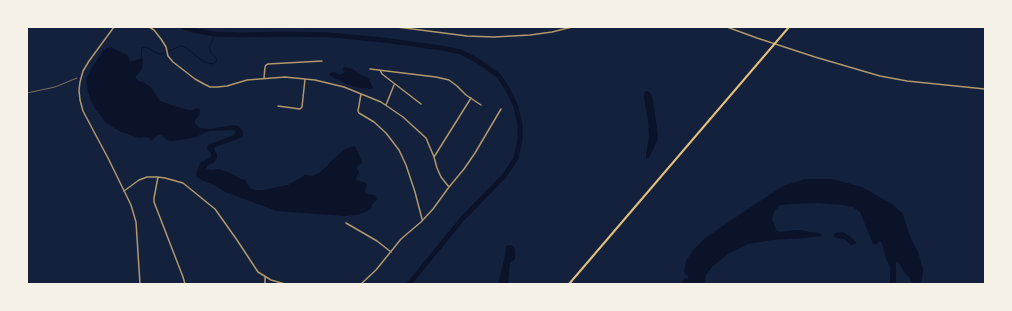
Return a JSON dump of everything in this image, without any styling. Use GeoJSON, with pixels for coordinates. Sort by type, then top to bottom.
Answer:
{"type":"FeatureCollection","features":[{"type":"Feature","properties":{"kind":"main road"},"geometry":{"type":"LineString","coordinates":[[569,284],[789,27]]}},
{"type":"Feature","properties":{"kind":"street"},"geometry":{"type":"LineString","coordinates":[[114,27],[89,60],[83,71],[79,90],[80,100],[83,112],[131,205],[136,222],[140,284]]}},
{"type":"Feature","properties":{"kind":"street"},"geometry":{"type":"LineString","coordinates":[[149,27],[154,30],[166,47],[168,56],[173,62],[195,79],[210,86],[222,86],[247,80],[285,77],[315,80],[361,94],[381,102],[404,118],[426,138],[437,168],[449,187]]}},
{"type":"Feature","properties":{"kind":"street"},"geometry":{"type":"LineString","coordinates":[[398,27],[467,36],[504,37],[536,35],[572,27]]}},
{"type":"Feature","properties":{"kind":"street"},"geometry":{"type":"LineString","coordinates":[[728,27],[815,57],[884,77],[907,81],[985,89]]}},
{"type":"Feature","properties":{"kind":"street"},"geometry":{"type":"LineString","coordinates":[[264,79],[265,68],[268,64],[322,61]]}},
{"type":"Feature","properties":{"kind":"street"},"geometry":{"type":"LineString","coordinates":[[370,69],[449,80],[481,105]]}},
{"type":"Feature","properties":{"kind":"street"},"geometry":{"type":"LineString","coordinates":[[380,70],[382,74],[421,104]]}},
{"type":"Feature","properties":{"kind":"street"},"geometry":{"type":"LineString","coordinates":[[278,106],[300,109],[302,107],[305,79]]}},
{"type":"Feature","properties":{"kind":"street"},"geometry":{"type":"LineString","coordinates":[[386,105],[395,84]]}},
{"type":"Feature","properties":{"kind":"street"},"geometry":{"type":"LineString","coordinates":[[361,94],[358,111],[374,122],[386,133],[399,150],[406,165],[423,220]]}},
{"type":"Feature","properties":{"kind":"street"},"geometry":{"type":"LineString","coordinates":[[434,158],[471,98]]}},
{"type":"Feature","properties":{"kind":"street"},"geometry":{"type":"LineString","coordinates":[[361,284],[376,270],[401,239],[433,209],[475,153],[501,109]]}},
{"type":"Feature","properties":{"kind":"street"},"geometry":{"type":"LineString","coordinates":[[124,191],[138,180],[147,177],[158,177],[183,183],[215,209],[258,272],[271,280],[285,284]]}},
{"type":"Feature","properties":{"kind":"street"},"geometry":{"type":"LineString","coordinates":[[158,177],[154,202],[185,284]]}},
{"type":"Feature","properties":{"kind":"street"},"geometry":{"type":"LineString","coordinates":[[346,223],[377,241],[391,252]]}},
{"type":"Feature","properties":{"kind":"street"},"geometry":{"type":"LineString","coordinates":[[264,284],[265,276]]}},
{"type":"Feature","properties":{"kind":"path"},"geometry":{"type":"LineString","coordinates":[[27,93],[55,87],[77,78]]}},
{"type":"Feature","properties":{"kind":"water"},"geometry":{"type":"Polygon","coordinates":[[[111,47],[127,55],[130,61],[142,58],[142,68],[136,78],[138,81],[151,87],[160,101],[188,110],[197,108],[200,110],[200,114],[195,120],[195,123],[200,128],[210,129],[233,125],[238,126],[242,130],[243,136],[240,138],[215,147],[214,149],[217,158],[213,163],[207,166],[207,169],[219,169],[228,172],[245,180],[250,188],[262,190],[288,185],[305,175],[313,176],[320,172],[345,149],[355,146],[362,161],[361,164],[358,165],[357,168],[359,173],[356,178],[357,180],[366,183],[367,186],[365,192],[375,195],[377,199],[372,205],[371,209],[356,215],[344,216],[277,211],[225,192],[214,185],[201,180],[196,176],[196,173],[200,163],[211,157],[211,153],[207,149],[208,145],[231,136],[236,132],[234,130],[210,131],[193,138],[172,141],[158,135],[151,141],[149,138],[139,138],[119,131],[105,122],[90,99],[86,79],[103,51],[106,48],[111,47]]]}},
{"type":"Feature","properties":{"kind":"water"},"geometry":{"type":"Polygon","coordinates":[[[344,67],[353,69],[361,75],[367,77],[373,88],[359,88],[349,85],[329,75],[330,73],[334,72],[342,74],[345,72],[343,70],[344,67]]]}},
{"type":"Feature","properties":{"kind":"water"},"geometry":{"type":"Polygon","coordinates":[[[646,91],[651,94],[653,100],[658,135],[657,141],[647,159],[646,154],[649,135],[644,98],[644,93],[646,91]]]}},
{"type":"Feature","properties":{"kind":"water"},"geometry":{"type":"Polygon","coordinates":[[[805,179],[832,179],[862,187],[892,204],[903,214],[923,269],[922,279],[919,284],[913,284],[899,263],[896,261],[896,284],[889,284],[890,266],[886,259],[882,243],[880,241],[876,245],[873,244],[860,212],[853,207],[843,205],[815,203],[780,205],[774,212],[772,219],[777,231],[802,230],[819,233],[822,236],[772,240],[748,244],[728,254],[713,266],[706,275],[704,284],[681,284],[685,278],[688,278],[688,275],[685,274],[684,271],[686,261],[693,250],[705,238],[783,186],[805,179]]]}},
{"type":"Feature","properties":{"kind":"water"},"geometry":{"type":"Polygon","coordinates":[[[842,232],[850,236],[856,244],[851,245],[844,239],[834,237],[836,233],[842,232]]]}},
{"type":"Feature","properties":{"kind":"water"},"geometry":{"type":"Polygon","coordinates":[[[508,245],[514,247],[515,259],[510,263],[508,284],[498,284],[506,246],[508,245]]]}},
{"type":"Feature","properties":{"kind":"waterway"},"geometry":{"type":"LineString","coordinates":[[183,27],[215,34],[331,35],[442,48],[461,52],[478,61],[499,76],[516,107],[520,124],[520,140],[516,158],[505,175],[463,218],[409,284]]}},
{"type":"Feature","properties":{"kind":"waterway"},"geometry":{"type":"LineString","coordinates":[[141,58],[142,48],[146,47],[159,54],[162,54],[181,46],[185,47],[204,62],[213,64],[217,60],[209,48],[215,34]]}}]}
